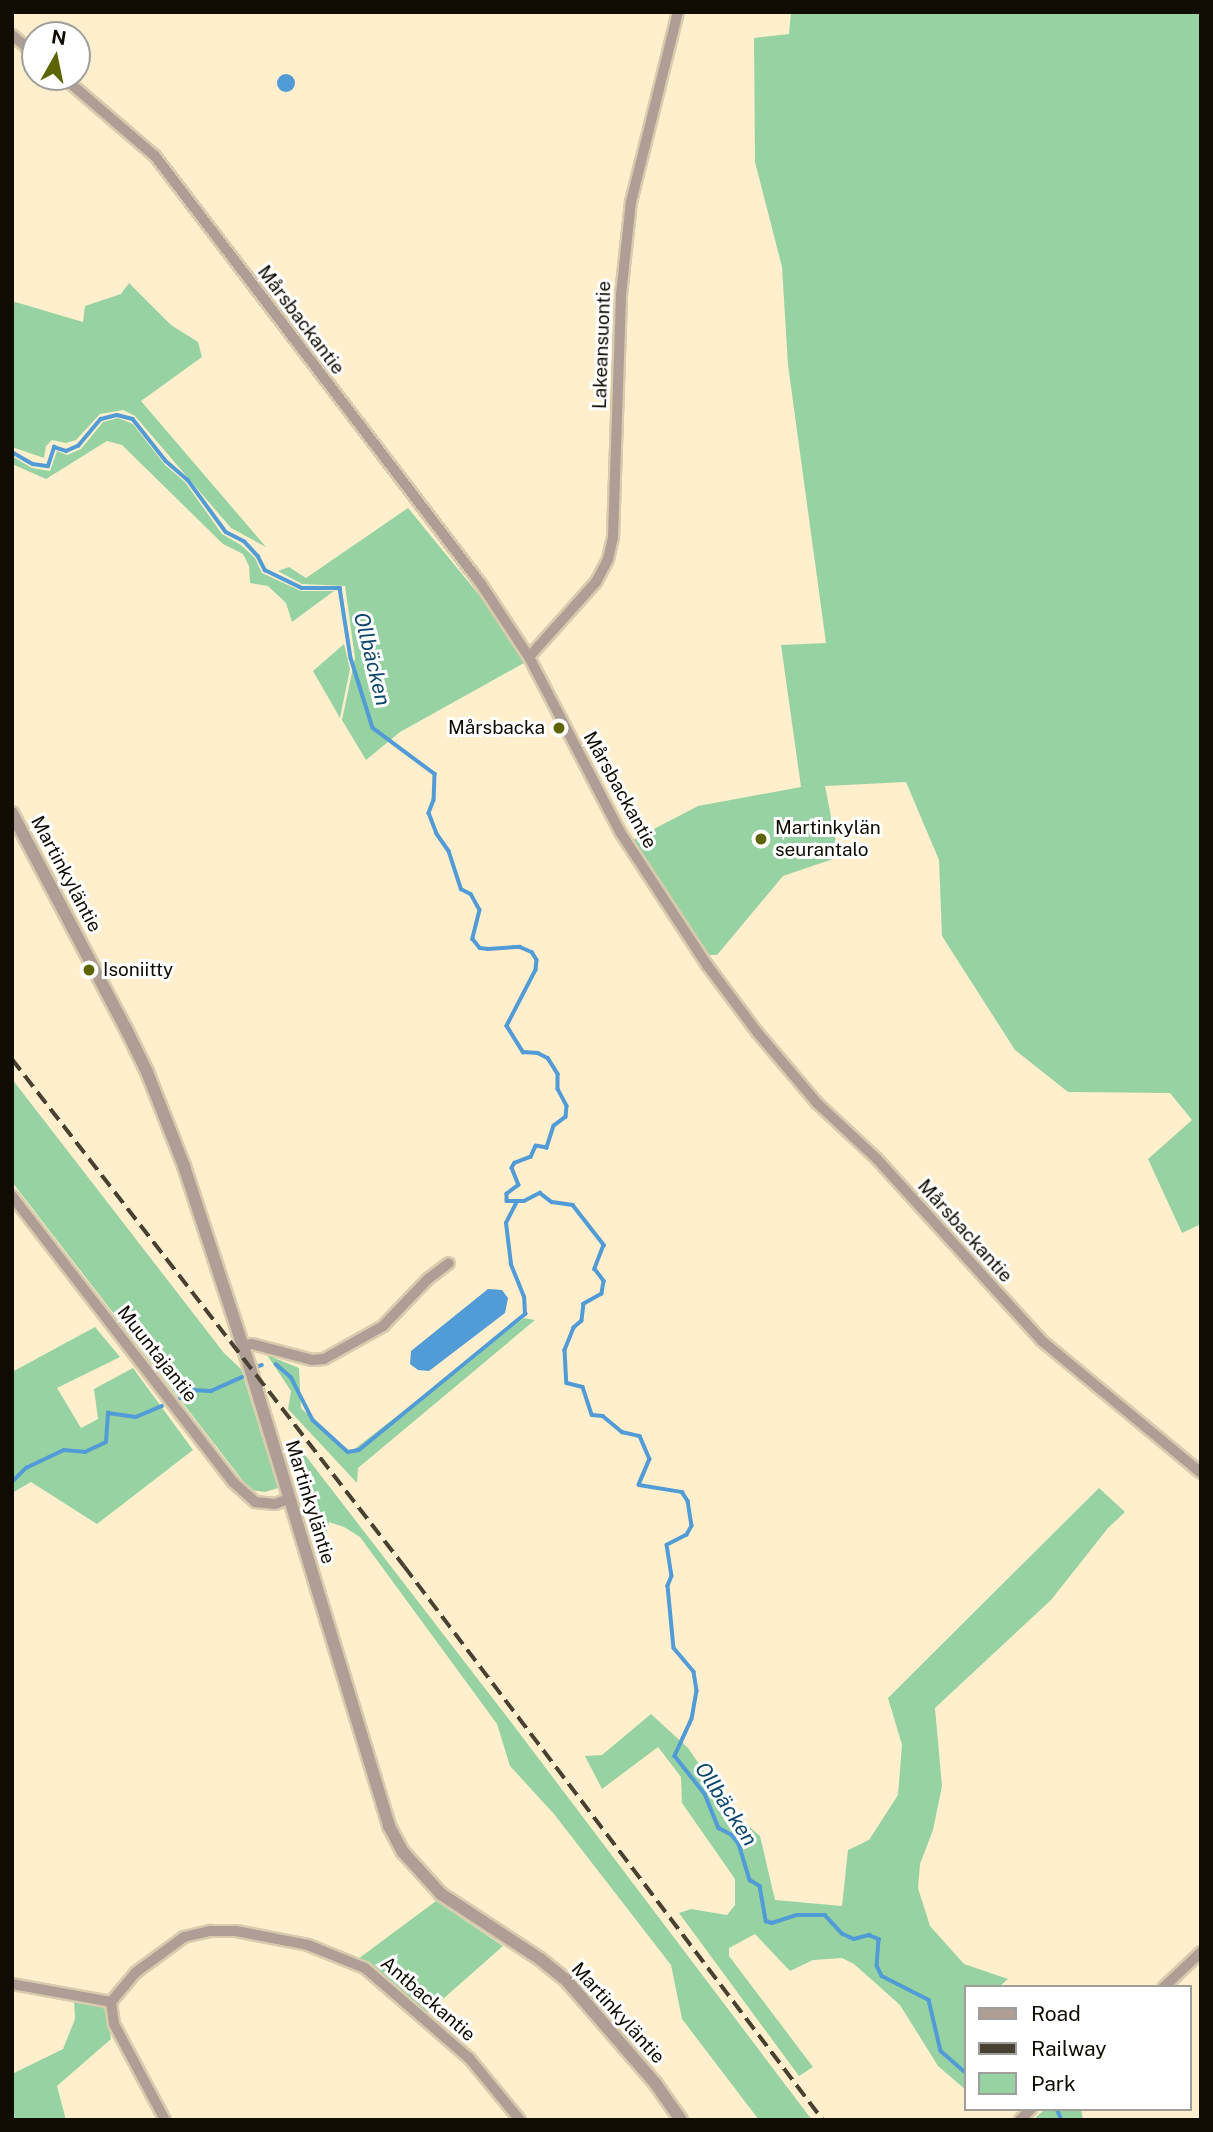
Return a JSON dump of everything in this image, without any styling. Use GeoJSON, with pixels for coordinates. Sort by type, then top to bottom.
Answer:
{"type":"FeatureCollection","features":[{"type":"Feature","properties":{"kind":"street","name":"Lakeansuontie"},"geometry":{"type":"LineString","coordinates":[[529,657],[596,582],[608,559],[613,537],[621,295],[631,202],[678,12]]}},
{"type":"Feature","properties":{"kind":"street","name":"Mårsbackantie"},"geometry":{"type":"LineString","coordinates":[[80,91],[155,156],[481,584],[529,657],[620,832],[707,965],[757,1032],[817,1103],[877,1159],[1041,1339],[1198,1467]]}},
{"type":"Feature","properties":{"kind":"street","name":"Martinkyläntie"},"geometry":{"type":"LineString","coordinates":[[12,813],[147,1072],[184,1166],[243,1346],[381,1805],[403,1852],[441,1894],[540,1959],[566,1981],[638,2063],[681,2120]]}},
{"type":"Feature","properties":{"kind":"street","name":"Muuntajantie"},"geometry":{"type":"LineString","coordinates":[[12,1196],[233,1482],[255,1502],[275,1504],[289,1499]]}},
{"type":"Feature","properties":{"kind":"street"},"geometry":{"type":"LineString","coordinates":[[243,1346],[251,1344],[312,1360],[324,1359],[383,1326],[428,1279],[449,1263]]}},
{"type":"Feature","properties":{"kind":"street","name":"Antbackantie"},"geometry":{"type":"LineString","coordinates":[[111,2003],[135,1973],[184,1937],[211,1931],[236,1931],[308,1945],[365,1968],[391,1989],[469,2058],[520,2120]]}},
{"type":"Feature","properties":{"kind":"street"},"geometry":{"type":"LineString","coordinates":[[1166,1985],[1201,1952]]}},
{"type":"Feature","properties":{"kind":"street"},"geometry":{"type":"LineString","coordinates":[[12,1984],[111,2003],[114,2024],[165,2120]]}},
{"type":"Feature","properties":{"kind":"green space"},"geometry":{"type":"Polygon","coordinates":[[[791,12],[1201,12],[1201,1224],[1182,1233],[1148,1159],[1192,1120],[1170,1093],[1068,1092],[1015,1050],[942,936],[939,860],[906,782],[825,786],[839,857],[783,876],[717,955],[706,955],[631,841],[698,806],[801,787],[781,645],[826,643],[788,365],[782,267],[755,162],[754,38],[789,34],[791,12]]]}},
{"type":"Feature","properties":{"kind":"green space"},"geometry":{"type":"Polygon","coordinates":[[[129,283],[171,325],[198,342],[202,357],[141,401],[266,547],[231,528],[135,416],[123,410],[100,414],[76,440],[66,443],[52,440],[46,446],[44,458],[12,447],[12,301],[83,322],[85,306],[121,294],[129,283]]]}},
{"type":"Feature","properties":{"kind":"green space"},"geometry":{"type":"Polygon","coordinates":[[[118,418],[133,424],[165,465],[185,482],[222,534],[241,545],[255,558],[262,573],[301,591],[334,591],[292,622],[286,603],[268,586],[250,583],[249,566],[243,554],[223,544],[122,445],[107,441],[46,479],[12,464],[12,456],[32,468],[50,471],[57,451],[67,455],[81,449],[103,422],[118,418]]]}},
{"type":"Feature","properties":{"kind":"green space"},"geometry":{"type":"Polygon","coordinates":[[[408,508],[480,596],[524,663],[400,732],[366,760],[342,720],[355,658],[345,586],[302,584],[278,571],[289,567],[306,578],[408,508]]]}},
{"type":"Feature","properties":{"kind":"green space"},"geometry":{"type":"Polygon","coordinates":[[[344,644],[350,669],[340,718],[313,671],[344,644]]]}},
{"type":"Feature","properties":{"kind":"green space"},"geometry":{"type":"Polygon","coordinates":[[[12,1079],[224,1353],[241,1369],[278,1488],[265,1492],[250,1490],[12,1182],[12,1079]]]}},
{"type":"Feature","properties":{"kind":"green space"},"geometry":{"type":"Polygon","coordinates":[[[524,1318],[535,1320],[358,1468],[357,1483],[288,1409],[291,1391],[267,1355],[299,1368],[301,1408],[348,1454],[524,1318]]]}},
{"type":"Feature","properties":{"kind":"green space"},"geometry":{"type":"Polygon","coordinates":[[[95,1327],[120,1357],[57,1388],[81,1428],[98,1419],[94,1389],[133,1368],[193,1450],[97,1524],[31,1482],[12,1493],[12,1372],[95,1327]]]}},
{"type":"Feature","properties":{"kind":"green space"},"geometry":{"type":"Polygon","coordinates":[[[295,1442],[812,2120],[759,2120],[682,2019],[671,1965],[554,1814],[510,1766],[497,1724],[360,1537],[329,1522],[326,1535],[295,1442]]]}},
{"type":"Feature","properties":{"kind":"green space"},"geometry":{"type":"Polygon","coordinates":[[[1099,1488],[1125,1512],[1108,1528],[1051,1600],[935,1708],[942,1786],[933,1830],[920,1864],[918,1888],[930,1926],[964,1964],[1008,1979],[1001,1985],[964,1985],[964,2088],[938,2066],[900,2005],[854,1964],[842,1958],[813,1960],[790,1971],[755,1934],[729,1948],[729,1956],[813,2067],[799,2076],[679,1913],[691,1909],[727,1915],[735,1905],[735,1879],[682,1803],[681,1777],[658,1747],[602,1789],[585,1756],[602,1755],[651,1714],[688,1748],[731,1811],[760,1836],[775,1900],[842,1906],[848,1850],[869,1840],[898,1795],[902,1745],[888,1698],[1099,1488]]]}},
{"type":"Feature","properties":{"kind":"green space"},"geometry":{"type":"Polygon","coordinates":[[[436,1901],[503,1946],[426,2014],[394,1983],[358,1959],[436,1901]]]}},
{"type":"Feature","properties":{"kind":"green space"},"geometry":{"type":"Polygon","coordinates":[[[74,2000],[97,2004],[106,2010],[111,2039],[57,2086],[66,2120],[12,2120],[12,2074],[63,2049],[75,2019],[74,2000]]]}},
{"type":"Feature","properties":{"kind":"green space"},"geometry":{"type":"Polygon","coordinates":[[[1043,2111],[1081,2111],[1083,2120],[1033,2120],[1043,2111]]]}},
{"type":"Feature","properties":{"kind":"water"},"geometry":{"type":"Polygon","coordinates":[[[286,74],[292,77],[295,83],[292,89],[286,92],[280,89],[277,83],[280,77],[286,74]]]}},
{"type":"Feature","properties":{"kind":"water"},"geometry":{"type":"Polygon","coordinates":[[[488,1289],[502,1290],[508,1298],[505,1313],[429,1371],[418,1370],[410,1364],[411,1351],[488,1289]]]}},
{"type":"Feature","properties":{"kind":"waterway","name":"Ollbäcken"},"geometry":{"type":"LineString","coordinates":[[12,452],[33,464],[48,466],[54,447],[66,451],[78,446],[101,419],[117,415],[133,419],[166,461],[188,480],[226,532],[244,541],[258,556],[265,570],[302,588],[340,588],[351,658],[373,728],[435,774],[434,800],[429,813],[437,834],[449,851],[461,889],[471,894],[480,910],[473,939],[480,948],[520,947],[532,952],[537,960],[536,970],[507,1026],[523,1052],[538,1053],[548,1058],[558,1074],[558,1089],[567,1106],[566,1117],[554,1126],[547,1148],[536,1146],[531,1157],[515,1163],[512,1168],[519,1185],[507,1194],[507,1201],[524,1201],[540,1193],[552,1202],[573,1205],[604,1245],[595,1269],[604,1281],[602,1294],[584,1304],[582,1321],[574,1328],[565,1350],[567,1383],[583,1387],[592,1415],[603,1416],[622,1432],[640,1436],[650,1459],[639,1485],[682,1492],[688,1501],[692,1526],[687,1535],[667,1545],[672,1576],[668,1586],[674,1648],[694,1672],[697,1691],[692,1719],[675,1756],[705,1794],[719,1828],[732,1835],[739,1844],[750,1880],[760,1886],[766,1921],[772,1923],[796,1915],[825,1915],[843,1934],[854,1939],[869,1935],[879,1939],[877,1966],[882,1976],[929,2000],[941,2051],[964,2071]]}},
{"type":"Feature","properties":{"kind":"waterway"},"geometry":{"type":"LineString","coordinates":[[276,1364],[291,1377],[313,1420],[348,1452],[359,1450],[525,1314],[524,1297],[511,1264],[506,1223],[516,1203]]}},
{"type":"Feature","properties":{"kind":"waterway"},"geometry":{"type":"LineString","coordinates":[[257,1367],[262,1365]]}},
{"type":"Feature","properties":{"kind":"waterway"},"geometry":{"type":"LineString","coordinates":[[179,1399],[191,1390],[211,1391],[242,1377]]}},
{"type":"Feature","properties":{"kind":"waterway"},"geometry":{"type":"LineString","coordinates":[[12,1482],[26,1468],[64,1450],[85,1452],[106,1442],[108,1413],[136,1417],[162,1406]]}},
{"type":"Feature","properties":{"kind":"waterway","name":"Ollbäcken"},"geometry":{"type":"LineString","coordinates":[[1058,2111],[1062,2120]]}},
{"type":"Feature","properties":{"kind":"railway"},"geometry":{"type":"LineString","coordinates":[[12,1059],[404,1566],[823,2120]]}},
{"type":"Feature","properties":{"kind":"place","name":"Mårsbacka"},"geometry":{"type":"Point","coordinates":[559,728]}},
{"type":"Feature","properties":{"kind":"place","name":"Martinkylän seurantalo"},"geometry":{"type":"Point","coordinates":[761,839]}},
{"type":"Feature","properties":{"kind":"place","name":"Isoniitty"},"geometry":{"type":"Point","coordinates":[89,970]}}]}
